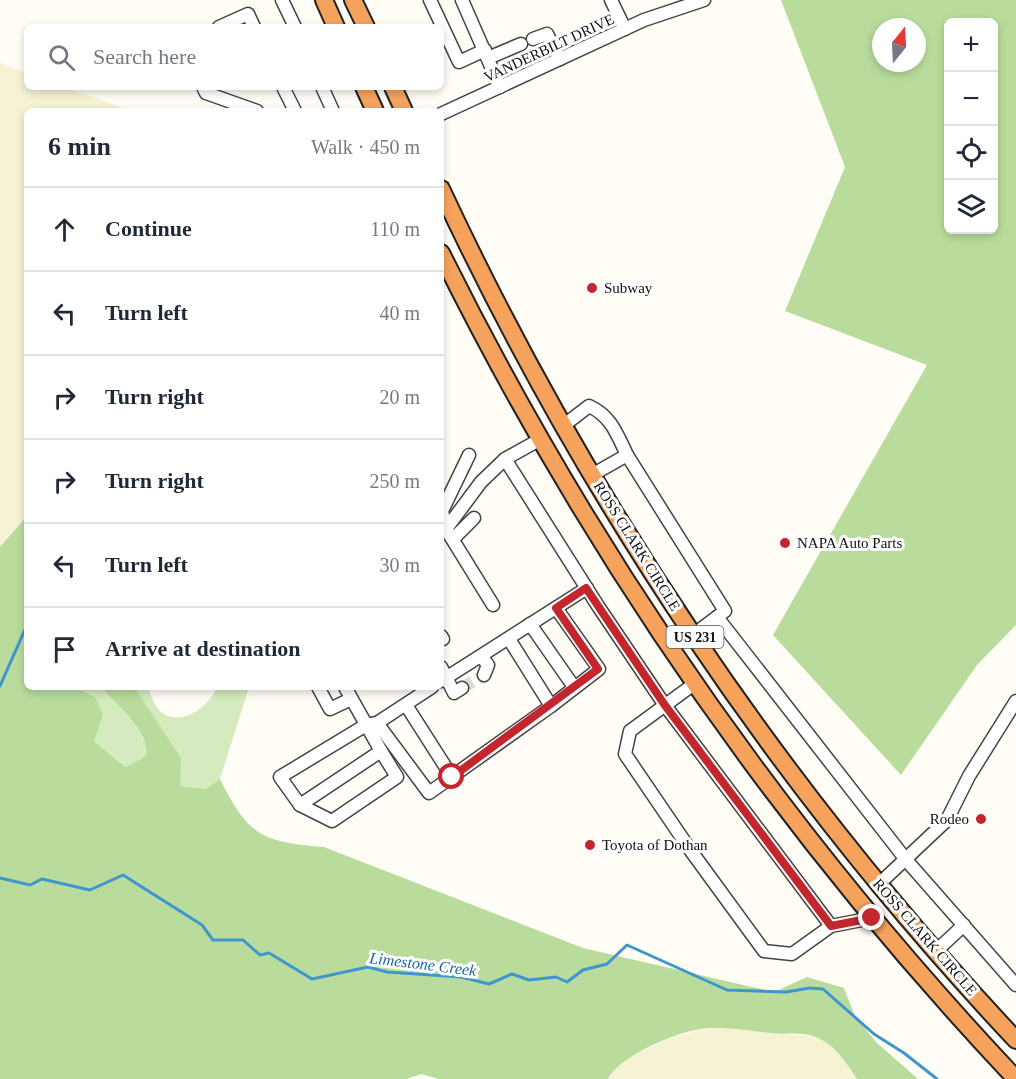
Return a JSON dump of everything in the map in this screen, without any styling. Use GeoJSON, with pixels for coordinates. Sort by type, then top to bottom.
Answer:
{"type":"FeatureCollection","features":[{"type":"Feature","properties":{"kind":"highway"},"geometry":{"type":"LineString","coordinates":[[324,0],[335,24]]}},
{"type":"Feature","properties":{"kind":"highway"},"geometry":{"type":"LineString","coordinates":[[353,0],[365,24]]}},
{"type":"Feature","properties":{"kind":"highway"},"geometry":{"type":"LineString","coordinates":[[365,90],[374,108]]}},
{"type":"Feature","properties":{"kind":"highway"},"geometry":{"type":"LineString","coordinates":[[394,90],[403,108]]}},
{"type":"Feature","properties":{"kind":"highway","name":"ROSS CLARK CIRCLE"},"geometry":{"type":"LineString","coordinates":[[444,195],[498,306],[563,426],[693,635],[775,750],[879,884],[936,951],[1013,1032]]}},
{"type":"Feature","properties":{"kind":"highway","name":"ROSS CLARK CIRCLE"},"geometry":{"type":"LineString","coordinates":[[444,259],[539,440],[626,581],[694,684],[761,777],[858,901],[1016,1079]]}},
{"type":"Feature","properties":{"kind":"highway"},"geometry":{"type":"LineString","coordinates":[[474,319],[498,306]]}},
{"type":"Feature","properties":{"kind":"highway"},"geometry":{"type":"LineString","coordinates":[[539,440],[563,426]]}},
{"type":"Feature","properties":{"kind":"highway"},"geometry":{"type":"LineString","coordinates":[[694,684],[716,667]]}},
{"type":"Feature","properties":{"kind":"highway"},"geometry":{"type":"LineString","coordinates":[[858,901],[879,884]]}},
{"type":"Feature","properties":{"kind":"highway"},"geometry":{"type":"LineString","coordinates":[[988,1050],[1013,1032]]}},
{"type":"Feature","properties":{"kind":"street"},"geometry":{"type":"LineString","coordinates":[[282,0],[294,24]]}},
{"type":"Feature","properties":{"kind":"street"},"geometry":{"type":"LineString","coordinates":[[430,0],[441,24]]}},
{"type":"Feature","properties":{"kind":"street"},"geometry":{"type":"LineString","coordinates":[[462,0],[500,87]]}},
{"type":"Feature","properties":{"kind":"street"},"geometry":{"type":"LineString","coordinates":[[611,0],[625,29]]}},
{"type":"Feature","properties":{"kind":"street","name":"VANDERBILT DRIVE"},"geometry":{"type":"LineString","coordinates":[[444,113],[625,29],[704,0]]}},
{"type":"Feature","properties":{"kind":"street"},"geometry":{"type":"LineString","coordinates":[[226,24],[248,14],[253,24]]}},
{"type":"Feature","properties":{"kind":"street"},"geometry":{"type":"LineString","coordinates":[[444,30],[459,62],[547,34],[560,59]]}},
{"type":"Feature","properties":{"kind":"street"},"geometry":{"type":"LineString","coordinates":[[204,90],[206,93],[248,108]]}},
{"type":"Feature","properties":{"kind":"street"},"geometry":{"type":"LineString","coordinates":[[284,90],[294,108]]}},
{"type":"Feature","properties":{"kind":"street"},"geometry":{"type":"LineString","coordinates":[[323,90],[332,108]]}},
{"type":"Feature","properties":{"kind":"street"},"geometry":{"type":"LineString","coordinates":[[563,426],[589,406],[603,412],[627,455],[725,611],[693,635]]}},
{"type":"Feature","properties":{"kind":"street"},"geometry":{"type":"LineString","coordinates":[[449,534],[481,482],[505,459],[539,440]]}},
{"type":"Feature","properties":{"kind":"street"},"geometry":{"type":"LineString","coordinates":[[444,507],[469,455]]}},
{"type":"Feature","properties":{"kind":"street"},"geometry":{"type":"LineString","coordinates":[[592,475],[627,455]]}},
{"type":"Feature","properties":{"kind":"street"},"geometry":{"type":"LineString","coordinates":[[505,459],[586,588],[664,704],[831,926]]}},
{"type":"Feature","properties":{"kind":"street"},"geometry":{"type":"LineString","coordinates":[[444,518],[449,534],[493,605]]}},
{"type":"Feature","properties":{"kind":"street"},"geometry":{"type":"LineString","coordinates":[[449,534],[474,518]]}},
{"type":"Feature","properties":{"kind":"street"},"geometry":{"type":"LineString","coordinates":[[444,674],[509,639],[586,588]]}},
{"type":"Feature","properties":{"kind":"street"},"geometry":{"type":"LineString","coordinates":[[346,690],[351,699],[429,793],[551,706],[598,669],[556,608]]}},
{"type":"Feature","properties":{"kind":"street"},"geometry":{"type":"LineString","coordinates":[[717,617],[907,861],[1016,985]]}},
{"type":"Feature","properties":{"kind":"street"},"geometry":{"type":"LineString","coordinates":[[530,624],[574,687]]}},
{"type":"Feature","properties":{"kind":"street"},"geometry":{"type":"LineString","coordinates":[[509,639],[551,706]]}},
{"type":"Feature","properties":{"kind":"street"},"geometry":{"type":"LineString","coordinates":[[481,656],[488,665],[484,675]]}},
{"type":"Feature","properties":{"kind":"street"},"geometry":{"type":"LineString","coordinates":[[444,677],[454,693],[462,688]]}},
{"type":"Feature","properties":{"kind":"street"},"geometry":{"type":"LineString","coordinates":[[694,684],[630,731],[625,754],[691,851],[764,951],[792,954],[831,926],[872,918]]}},
{"type":"Feature","properties":{"kind":"street"},"geometry":{"type":"LineString","coordinates":[[320,690],[330,709],[351,699]]}},
{"type":"Feature","properties":{"kind":"street"},"geometry":{"type":"LineString","coordinates":[[372,724],[381,751],[397,777],[332,821],[300,805],[280,777],[372,724],[406,705],[428,690]]}},
{"type":"Feature","properties":{"kind":"street"},"geometry":{"type":"LineString","coordinates":[[879,884],[907,861],[928,836],[947,820],[969,776],[1016,701]]}},
{"type":"Feature","properties":{"kind":"street"},"geometry":{"type":"LineString","coordinates":[[406,705],[452,777]]}},
{"type":"Feature","properties":{"kind":"street"},"geometry":{"type":"LineString","coordinates":[[300,805],[381,751]]}},
{"type":"Feature","properties":{"kind":"street"},"geometry":{"type":"LineString","coordinates":[[936,951],[964,925]]}},
{"type":"Feature","properties":{"kind":"shaded area"},"geometry":{"type":"Polygon","coordinates":[[[0,63],[24,72],[24,90],[74,90],[124,108],[24,108],[24,519],[0,547],[0,63]]]}},
{"type":"Feature","properties":{"kind":"shaded area"},"geometry":{"type":"Polygon","coordinates":[[[705,1028],[748,1028],[771,1033],[814,1036],[829,1044],[845,1060],[857,1079],[608,1079],[616,1066],[628,1058],[665,1040],[705,1028]]]}},
{"type":"Feature","properties":{"kind":"green space"},"geometry":{"type":"Polygon","coordinates":[[[781,0],[1016,0],[1016,625],[977,665],[901,775],[773,635],[927,365],[785,311],[845,167],[781,0]]]}},
{"type":"Feature","properties":{"kind":"green space"},"geometry":{"type":"Polygon","coordinates":[[[24,519],[24,690],[81,690],[95,697],[103,715],[94,741],[126,767],[146,756],[146,746],[137,727],[104,690],[136,690],[181,758],[180,786],[206,789],[220,779],[239,813],[259,832],[271,838],[324,847],[583,948],[774,992],[807,977],[844,988],[855,1016],[876,1042],[918,1079],[857,1079],[834,1049],[823,1040],[811,1035],[707,1028],[682,1033],[652,1045],[625,1061],[608,1079],[439,1079],[421,1074],[407,1079],[0,1079],[0,547],[24,519]]]}},
{"type":"Feature","properties":{"kind":"green space"},"geometry":{"type":"Polygon","coordinates":[[[81,690],[104,690],[137,727],[142,736],[146,756],[127,767],[94,741],[95,697],[81,690]]]}},
{"type":"Feature","properties":{"kind":"green space"},"geometry":{"type":"Polygon","coordinates":[[[135,690],[149,690],[158,709],[175,718],[184,717],[201,708],[215,690],[248,690],[220,779],[206,789],[180,786],[135,690]]]}},
{"type":"Feature","properties":{"kind":"waterway"},"geometry":{"type":"LineString","coordinates":[[0,686],[24,632]]}},
{"type":"Feature","properties":{"kind":"waterway","name":"Limestone Creek"},"geometry":{"type":"LineString","coordinates":[[0,878],[30,885],[42,879],[90,890],[123,875],[202,925],[213,940],[243,940],[260,955],[269,953],[312,979],[368,967],[387,972],[461,977],[489,984],[512,974],[529,980],[556,977],[567,982],[583,970],[607,964],[627,945],[727,990],[786,992],[810,988],[823,989],[874,1034],[904,1053],[937,1079]]}},
{"type":"Feature","properties":{"kind":"tunnel"},"geometry":{"type":"LineString","coordinates":[[462,688],[484,675]]}},
{"type":"Feature","properties":{"kind":"place","name":"Subway"},"geometry":{"type":"Point","coordinates":[592,288]}},
{"type":"Feature","properties":{"kind":"place","name":"NAPA Auto Parts"},"geometry":{"type":"Point","coordinates":[785,543]}},
{"type":"Feature","properties":{"kind":"place","name":"Rodeo"},"geometry":{"type":"Point","coordinates":[981,819]}},
{"type":"Feature","properties":{"kind":"place","name":"Toyota of Dothan"},"geometry":{"type":"Point","coordinates":[590,845]}},
{"type":"Feature","properties":{"kind":"route"},"geometry":{"type":"LineString","coordinates":[[452,777],[598,669],[556,608],[586,588],[664,704],[831,926],[872,918]]}}]}
